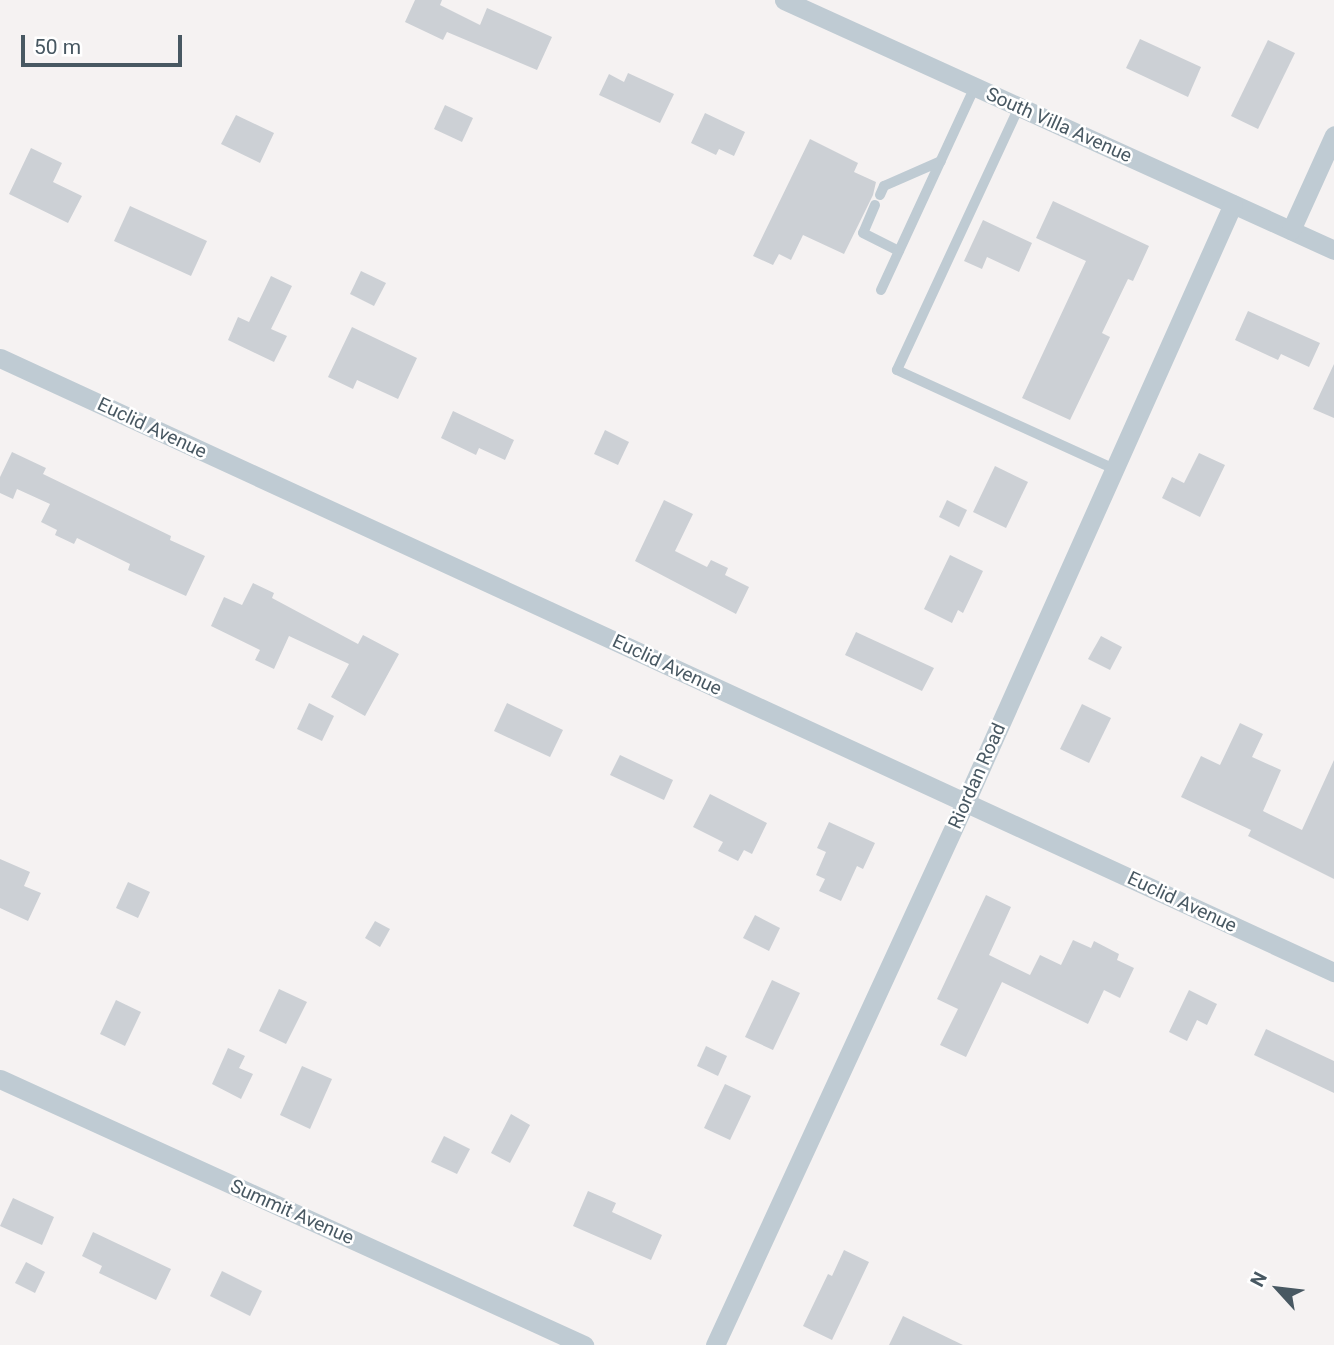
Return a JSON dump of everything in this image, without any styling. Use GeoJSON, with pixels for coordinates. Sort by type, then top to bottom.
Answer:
{"type":"FeatureCollection","features":[{"type":"Feature","properties":{"kind":"street","name":"South Villa Avenue"},"geometry":{"type":"LineString","coordinates":[[784,0],[1334,250]]}},
{"type":"Feature","properties":{"kind":"street"},"geometry":{"type":"LineString","coordinates":[[1291,230],[1334,135]]}},
{"type":"Feature","properties":{"kind":"street","name":"Riordan Road"},"geometry":{"type":"LineString","coordinates":[[715,1345],[965,803],[1233,204]]}},
{"type":"Feature","properties":{"kind":"street","name":"Euclid Avenue"},"geometry":{"type":"LineString","coordinates":[[0,358],[1334,972]]}},
{"type":"Feature","properties":{"kind":"street","name":"Summit Avenue"},"geometry":{"type":"LineString","coordinates":[[0,1079],[584,1345]]}},
{"type":"Feature","properties":{"kind":"lane"},"geometry":{"type":"LineString","coordinates":[[881,290],[975,87]]}},
{"type":"Feature","properties":{"kind":"lane"},"geometry":{"type":"LineString","coordinates":[[1019,107],[897,370],[1114,469]]}},
{"type":"Feature","properties":{"kind":"lane"},"geometry":{"type":"LineString","coordinates":[[880,195],[884,186],[941,161]]}},
{"type":"Feature","properties":{"kind":"lane"},"geometry":{"type":"LineString","coordinates":[[875,205],[863,233],[899,251]]}},
{"type":"Feature","properties":{"kind":"building"},"geometry":{"type":"Polygon","coordinates":[[[415,0],[442,0],[440,5],[480,25],[487,8],[552,37],[537,70],[447,32],[443,40],[405,22],[415,0]]]}},
{"type":"Feature","properties":{"kind":"building"},"geometry":{"type":"Polygon","coordinates":[[[1140,39],[1201,67],[1188,97],[1126,68],[1140,39]]]}},
{"type":"Feature","properties":{"kind":"building"},"geometry":{"type":"Polygon","coordinates":[[[1268,40],[1295,53],[1258,129],[1231,116],[1268,40]]]}},
{"type":"Feature","properties":{"kind":"building"},"geometry":{"type":"Polygon","coordinates":[[[628,73],[674,94],[660,123],[599,95],[609,74],[624,82],[628,73]]]}},
{"type":"Feature","properties":{"kind":"building"},"geometry":{"type":"Polygon","coordinates":[[[445,105],[473,118],[462,142],[434,129],[445,105]]]}},
{"type":"Feature","properties":{"kind":"building"},"geometry":{"type":"Polygon","coordinates":[[[705,113],[745,132],[734,156],[719,149],[716,155],[691,143],[705,113]]]}},
{"type":"Feature","properties":{"kind":"building"},"geometry":{"type":"Polygon","coordinates":[[[236,115],[274,133],[260,163],[221,144],[236,115]]]}},
{"type":"Feature","properties":{"kind":"building"},"geometry":{"type":"Polygon","coordinates":[[[810,139],[858,163],[854,172],[876,182],[873,195],[844,254],[803,235],[791,260],[779,254],[773,265],[753,256],[810,139]]]}},
{"type":"Feature","properties":{"kind":"building"},"geometry":{"type":"Polygon","coordinates":[[[31,148],[62,163],[53,182],[82,196],[68,223],[9,194],[31,148]]]}},
{"type":"Feature","properties":{"kind":"building"},"geometry":{"type":"Polygon","coordinates":[[[1053,201],[1149,246],[1133,281],[1128,279],[1102,333],[1110,337],[1070,420],[1022,398],[1086,261],[1036,238],[1053,201]]]}},
{"type":"Feature","properties":{"kind":"building"},"geometry":{"type":"Polygon","coordinates":[[[130,206],[207,241],[191,276],[114,241],[130,206]]]}},
{"type":"Feature","properties":{"kind":"building"},"geometry":{"type":"Polygon","coordinates":[[[983,220],[1032,243],[1019,272],[987,257],[982,269],[964,261],[983,220]]]}},
{"type":"Feature","properties":{"kind":"building"},"geometry":{"type":"Polygon","coordinates":[[[361,271],[386,283],[374,306],[350,294],[361,271]]]}},
{"type":"Feature","properties":{"kind":"building"},"geometry":{"type":"Polygon","coordinates":[[[271,276],[292,286],[271,329],[287,336],[274,362],[228,340],[238,317],[249,322],[271,276]]]}},
{"type":"Feature","properties":{"kind":"building"},"geometry":{"type":"Polygon","coordinates":[[[1248,311],[1320,343],[1309,367],[1281,354],[1278,360],[1235,340],[1248,311]]]}},
{"type":"Feature","properties":{"kind":"building"},"geometry":{"type":"Polygon","coordinates":[[[352,327],[417,358],[398,399],[357,380],[353,389],[328,377],[352,327]]]}},
{"type":"Feature","properties":{"kind":"building"},"geometry":{"type":"Polygon","coordinates":[[[1334,364],[1334,418],[1313,409],[1334,364]]]}},
{"type":"Feature","properties":{"kind":"building"},"geometry":{"type":"Polygon","coordinates":[[[453,411],[514,440],[505,460],[479,448],[476,455],[441,438],[453,411]]]}},
{"type":"Feature","properties":{"kind":"building"},"geometry":{"type":"Polygon","coordinates":[[[605,430],[629,442],[618,465],[594,454],[605,430]]]}},
{"type":"Feature","properties":{"kind":"building"},"geometry":{"type":"Polygon","coordinates":[[[12,452],[46,468],[43,474],[171,536],[170,540],[205,556],[186,596],[128,570],[130,564],[77,538],[74,544],[55,535],[57,530],[41,522],[50,504],[17,489],[13,499],[0,493],[0,477],[12,452]]]}},
{"type":"Feature","properties":{"kind":"building"},"geometry":{"type":"Polygon","coordinates":[[[1199,453],[1225,465],[1200,517],[1162,498],[1172,477],[1184,483],[1199,453]]]}},
{"type":"Feature","properties":{"kind":"building"},"geometry":{"type":"Polygon","coordinates":[[[995,466],[1028,482],[1006,528],[973,512],[995,466]]]}},
{"type":"Feature","properties":{"kind":"building"},"geometry":{"type":"Polygon","coordinates":[[[664,500],[693,514],[675,551],[707,567],[711,560],[728,568],[725,575],[749,587],[736,614],[635,561],[664,500]]]}},
{"type":"Feature","properties":{"kind":"building"},"geometry":{"type":"Polygon","coordinates":[[[947,500],[967,510],[959,527],[939,517],[947,500]]]}},
{"type":"Feature","properties":{"kind":"building"},"geometry":{"type":"Polygon","coordinates":[[[950,555],[983,571],[963,613],[958,610],[952,623],[924,609],[950,555]]]}},
{"type":"Feature","properties":{"kind":"building"},"geometry":{"type":"Polygon","coordinates":[[[253,583],[274,593],[272,598],[358,644],[363,635],[399,654],[365,716],[331,697],[349,664],[289,636],[274,669],[255,660],[260,650],[211,626],[224,597],[242,605],[253,583]]]}},
{"type":"Feature","properties":{"kind":"building"},"geometry":{"type":"Polygon","coordinates":[[[856,632],[934,668],[922,691],[845,655],[856,632]]]}},
{"type":"Feature","properties":{"kind":"building"},"geometry":{"type":"Polygon","coordinates":[[[1101,636],[1122,647],[1110,670],[1088,659],[1101,636]]]}},
{"type":"Feature","properties":{"kind":"building"},"geometry":{"type":"Polygon","coordinates":[[[309,703],[334,716],[322,741],[297,729],[309,703]]]}},
{"type":"Feature","properties":{"kind":"building"},"geometry":{"type":"Polygon","coordinates":[[[507,703],[563,730],[550,757],[494,731],[507,703]]]}},
{"type":"Feature","properties":{"kind":"building"},"geometry":{"type":"Polygon","coordinates":[[[1082,704],[1111,718],[1089,763],[1060,749],[1082,704]]]}},
{"type":"Feature","properties":{"kind":"building"},"geometry":{"type":"Polygon","coordinates":[[[1240,723],[1263,734],[1252,757],[1281,770],[1263,811],[1302,830],[1334,760],[1334,879],[1248,836],[1251,830],[1181,797],[1201,756],[1220,765],[1240,723]]]}},
{"type":"Feature","properties":{"kind":"building"},"geometry":{"type":"Polygon","coordinates":[[[620,755],[673,780],[664,800],[610,775],[620,755]]]}},
{"type":"Feature","properties":{"kind":"building"},"geometry":{"type":"Polygon","coordinates":[[[710,794],[767,823],[752,854],[744,850],[738,861],[718,851],[723,842],[693,827],[710,794]]]}},
{"type":"Feature","properties":{"kind":"building"},"geometry":{"type":"Polygon","coordinates":[[[829,822],[875,843],[863,869],[857,866],[841,901],[819,891],[825,879],[816,875],[826,852],[817,848],[829,822]]]}},
{"type":"Feature","properties":{"kind":"building"},"geometry":{"type":"Polygon","coordinates":[[[0,859],[30,872],[24,886],[41,893],[28,921],[0,908],[0,859]]]}},
{"type":"Feature","properties":{"kind":"building"},"geometry":{"type":"Polygon","coordinates":[[[128,882],[150,892],[138,918],[116,908],[128,882]]]}},
{"type":"Feature","properties":{"kind":"building"},"geometry":{"type":"Polygon","coordinates":[[[986,895],[1011,907],[989,955],[1030,975],[1040,955],[1061,965],[1073,940],[1091,948],[1094,941],[1119,954],[1117,960],[1134,968],[1120,998],[1104,990],[1088,1024],[1002,982],[966,1057],[940,1045],[958,1009],[937,999],[986,895]]]}},
{"type":"Feature","properties":{"kind":"building"},"geometry":{"type":"Polygon","coordinates":[[[755,915],[780,928],[769,951],[743,938],[755,915]]]}},
{"type":"Feature","properties":{"kind":"building"},"geometry":{"type":"Polygon","coordinates":[[[375,921],[390,929],[380,947],[365,938],[375,921]]]}},
{"type":"Feature","properties":{"kind":"building"},"geometry":{"type":"Polygon","coordinates":[[[772,980],[800,993],[773,1050],[745,1037],[772,980]]]}},
{"type":"Feature","properties":{"kind":"building"},"geometry":{"type":"Polygon","coordinates":[[[279,989],[307,1002],[286,1044],[259,1031],[279,989]]]}},
{"type":"Feature","properties":{"kind":"building"},"geometry":{"type":"Polygon","coordinates":[[[1189,990],[1217,1004],[1207,1025],[1197,1020],[1187,1041],[1169,1032],[1189,990]]]}},
{"type":"Feature","properties":{"kind":"building"},"geometry":{"type":"Polygon","coordinates":[[[116,1000],[141,1012],[125,1046],[100,1034],[116,1000]]]}},
{"type":"Feature","properties":{"kind":"building"},"geometry":{"type":"Polygon","coordinates":[[[1266,1029],[1334,1061],[1334,1093],[1254,1055],[1266,1029]]]}},
{"type":"Feature","properties":{"kind":"building"},"geometry":{"type":"Polygon","coordinates":[[[706,1046],[727,1056],[718,1076],[697,1066],[706,1046]]]}},
{"type":"Feature","properties":{"kind":"building"},"geometry":{"type":"Polygon","coordinates":[[[228,1048],[245,1056],[239,1068],[253,1074],[241,1099],[212,1084],[228,1048]]]}},
{"type":"Feature","properties":{"kind":"building"},"geometry":{"type":"Polygon","coordinates":[[[302,1066],[332,1079],[310,1129],[280,1115],[302,1066]]]}},
{"type":"Feature","properties":{"kind":"building"},"geometry":{"type":"Polygon","coordinates":[[[725,1084],[751,1096],[730,1140],[704,1128],[725,1084]]]}},
{"type":"Feature","properties":{"kind":"building"},"geometry":{"type":"Polygon","coordinates":[[[511,1114],[530,1125],[510,1163],[491,1153],[511,1114]]]}},
{"type":"Feature","properties":{"kind":"building"},"geometry":{"type":"Polygon","coordinates":[[[444,1136],[470,1149],[457,1174],[431,1162],[444,1136]]]}},
{"type":"Feature","properties":{"kind":"building"},"geometry":{"type":"Polygon","coordinates":[[[588,1191],[616,1203],[612,1212],[662,1235],[651,1260],[573,1226],[588,1191]]]}},
{"type":"Feature","properties":{"kind":"building"},"geometry":{"type":"Polygon","coordinates":[[[13,1198],[54,1217],[42,1245],[0,1226],[13,1198]]]}},
{"type":"Feature","properties":{"kind":"building"},"geometry":{"type":"Polygon","coordinates":[[[93,1232],[171,1269],[156,1300],[99,1273],[102,1266],[82,1256],[93,1232]]]}},
{"type":"Feature","properties":{"kind":"building"},"geometry":{"type":"Polygon","coordinates":[[[844,1250],[869,1262],[832,1340],[803,1326],[828,1274],[832,1276],[844,1250]]]}},
{"type":"Feature","properties":{"kind":"building"},"geometry":{"type":"Polygon","coordinates":[[[26,1262],[45,1272],[35,1293],[15,1283],[26,1262]]]}},
{"type":"Feature","properties":{"kind":"building"},"geometry":{"type":"Polygon","coordinates":[[[222,1271],[262,1291],[250,1316],[210,1296],[222,1271]]]}},
{"type":"Feature","properties":{"kind":"building"},"geometry":{"type":"Polygon","coordinates":[[[903,1316],[963,1345],[889,1345],[903,1316]]]}}]}
